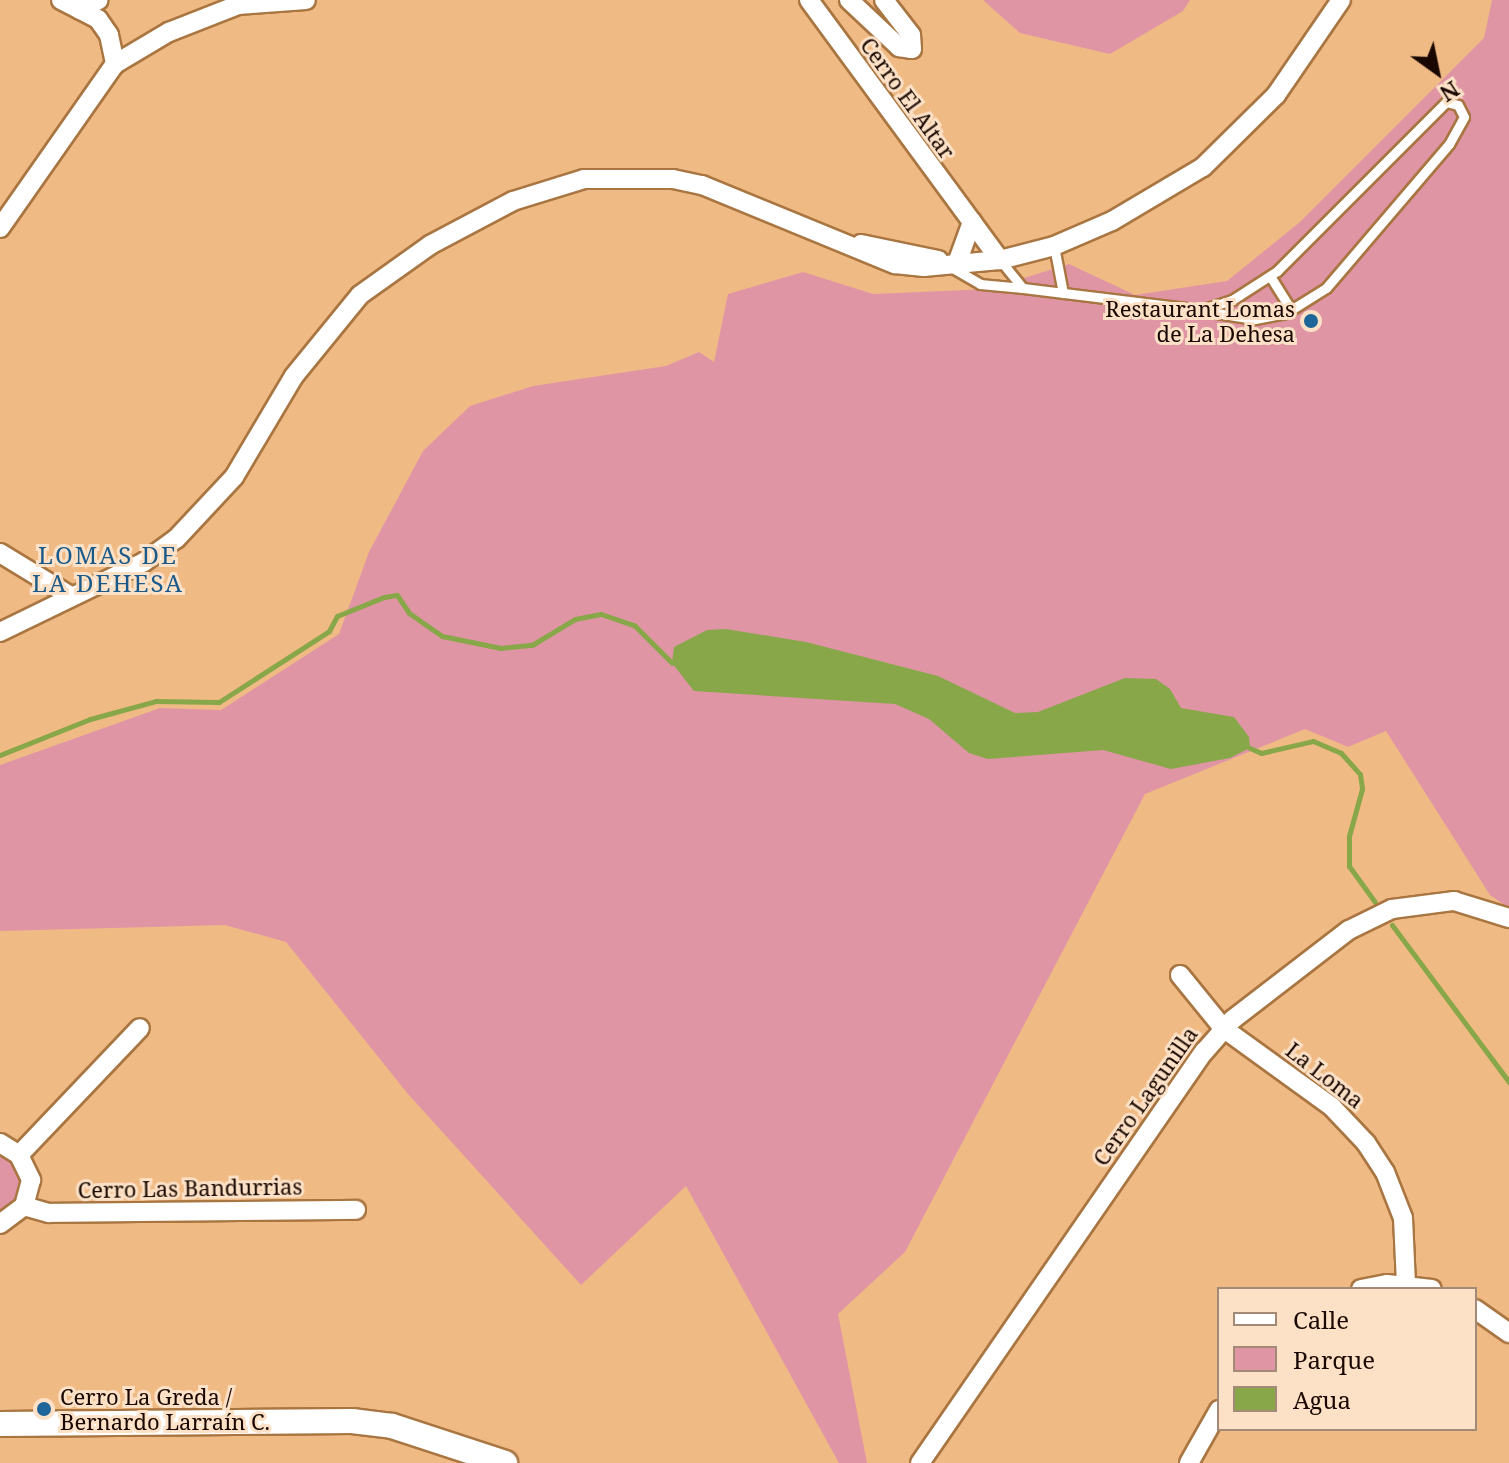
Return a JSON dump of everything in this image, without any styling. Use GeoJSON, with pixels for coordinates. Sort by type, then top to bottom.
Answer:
{"type":"FeatureCollection","features":[{"type":"Feature","properties":{"kind":"main road"},"geometry":{"type":"LineString","coordinates":[[0,1424],[352,1421],[392,1426],[476,1458],[505,1463]]}},
{"type":"Feature","properties":{"kind":"street"},"geometry":{"type":"LineString","coordinates":[[61,0],[98,19],[109,35],[115,64]]}},
{"type":"Feature","properties":{"kind":"street"},"geometry":{"type":"LineString","coordinates":[[80,10],[99,0]]}},
{"type":"Feature","properties":{"kind":"street"},"geometry":{"type":"LineString","coordinates":[[0,228],[115,64],[169,32],[238,5],[306,0]]}},
{"type":"Feature","properties":{"kind":"street","name":"Cerro El Altar"},"geometry":{"type":"LineString","coordinates":[[809,0],[1000,260]]}},
{"type":"Feature","properties":{"kind":"street"},"geometry":{"type":"LineString","coordinates":[[849,0],[899,47],[912,49],[911,35],[884,0]]}},
{"type":"Feature","properties":{"kind":"street"},"geometry":{"type":"LineString","coordinates":[[0,632],[144,562],[202,515],[234,477],[310,354],[360,295],[430,245],[513,201],[584,179],[673,179],[702,185],[895,264],[1000,260],[1054,246],[1112,221],[1220,152],[1276,95],[1341,0]]}},
{"type":"Feature","properties":{"kind":"street"},"geometry":{"type":"LineString","coordinates":[[951,263],[972,222]]}},
{"type":"Feature","properties":{"kind":"street"},"geometry":{"type":"LineString","coordinates":[[0,553],[72,597]]}},
{"type":"Feature","properties":{"kind":"street","name":"Cerro Lagunilla"},"geometry":{"type":"LineString","coordinates":[[920,1463],[1223,1028],[1330,944],[1384,911],[1439,900],[1483,907],[1509,918]]}},
{"type":"Feature","properties":{"kind":"street","name":"La Loma"},"geometry":{"type":"LineString","coordinates":[[1180,975],[1223,1028],[1332,1107],[1371,1150],[1403,1218],[1406,1284]]}},
{"type":"Feature","properties":{"kind":"street"},"geometry":{"type":"LineString","coordinates":[[19,1155],[140,1028]]}},
{"type":"Feature","properties":{"kind":"street"},"geometry":{"type":"LineString","coordinates":[[0,1143],[19,1155],[31,1180],[24,1206],[0,1224]]}},
{"type":"Feature","properties":{"kind":"street","name":"Cerro Las Bandurrias"},"geometry":{"type":"LineString","coordinates":[[24,1206],[49,1213],[356,1210]]}},
{"type":"Feature","properties":{"kind":"street"},"geometry":{"type":"LineString","coordinates":[[1379,1287],[1406,1284],[1422,1287]]}},
{"type":"Feature","properties":{"kind":"street"},"geometry":{"type":"LineString","coordinates":[[1477,1310],[1509,1333]]}},
{"type":"Feature","properties":{"kind":"street"},"geometry":{"type":"LineString","coordinates":[[1189,1463],[1217,1414]]}},
{"type":"Feature","properties":{"kind":"lane"},"geometry":{"type":"LineString","coordinates":[[951,263],[980,284],[1254,319],[1291,310],[1326,288],[1449,144],[1464,117],[1458,105],[1446,102],[1270,276],[1232,300],[1198,310]]}},
{"type":"Feature","properties":{"kind":"lane"},"geometry":{"type":"LineString","coordinates":[[1054,246],[1063,293]]}},
{"type":"Feature","properties":{"kind":"lane"},"geometry":{"type":"LineString","coordinates":[[1000,260],[1023,288]]}},
{"type":"Feature","properties":{"kind":"lane"},"geometry":{"type":"LineString","coordinates":[[1270,276],[1291,310]]}},
{"type":"Feature","properties":{"kind":"green space"},"geometry":{"type":"Polygon","coordinates":[[[983,0],[1190,0],[1183,11],[1110,54],[1020,33],[983,0]]]}},
{"type":"Feature","properties":{"kind":"green space"},"geometry":{"type":"Polygon","coordinates":[[[1492,0],[1509,0],[1509,908],[1490,895],[1386,731],[1348,747],[1305,729],[1145,794],[905,1252],[838,1314],[867,1463],[839,1463],[686,1186],[581,1285],[408,1094],[286,942],[225,925],[0,931],[0,765],[160,708],[221,710],[339,634],[369,552],[423,451],[470,406],[533,386],[666,366],[699,352],[714,362],[728,294],[803,272],[873,294],[989,289],[1069,264],[1135,295],[1227,281],[1300,222],[1484,38],[1492,0]]]}},
{"type":"Feature","properties":{"kind":"green space"},"geometry":{"type":"Polygon","coordinates":[[[0,1153],[13,1161],[22,1180],[18,1201],[0,1216],[0,1153]]]}},
{"type":"Feature","properties":{"kind":"water"},"geometry":{"type":"Polygon","coordinates":[[[726,629],[806,642],[938,676],[1015,713],[1038,712],[1125,678],[1156,679],[1170,689],[1181,708],[1234,717],[1249,737],[1250,748],[1230,758],[1171,769],[1103,750],[988,759],[969,753],[929,719],[895,704],[694,691],[672,663],[674,647],[707,630],[726,629]]]}},
{"type":"Feature","properties":{"kind":"waterway"},"geometry":{"type":"LineString","coordinates":[[0,755],[90,719],[156,701],[219,702],[329,631],[337,616],[384,597],[397,595],[409,613],[442,636],[501,648],[532,645],[575,619],[601,614],[635,626],[672,663]]}},
{"type":"Feature","properties":{"kind":"waterway"},"geometry":{"type":"LineString","coordinates":[[1250,748],[1261,753],[1313,741],[1341,753],[1360,774],[1362,789],[1349,836],[1349,866],[1375,902]]}},
{"type":"Feature","properties":{"kind":"waterway"},"geometry":{"type":"LineString","coordinates":[[1392,925],[1509,1082]]}},
{"type":"Feature","properties":{"kind":"place","name":"Restaurant Lomas de La Dehesa"},"geometry":{"type":"Point","coordinates":[1311,321]}},
{"type":"Feature","properties":{"kind":"place","name":"Cerro La Greda / Bernardo Larraín C."},"geometry":{"type":"Point","coordinates":[44,1409]}},
{"type":"Feature","properties":{"kind":"district","name":"LOMAS DE LA DEHESA"},"geometry":{"type":"Point","coordinates":[108,569]}}]}
